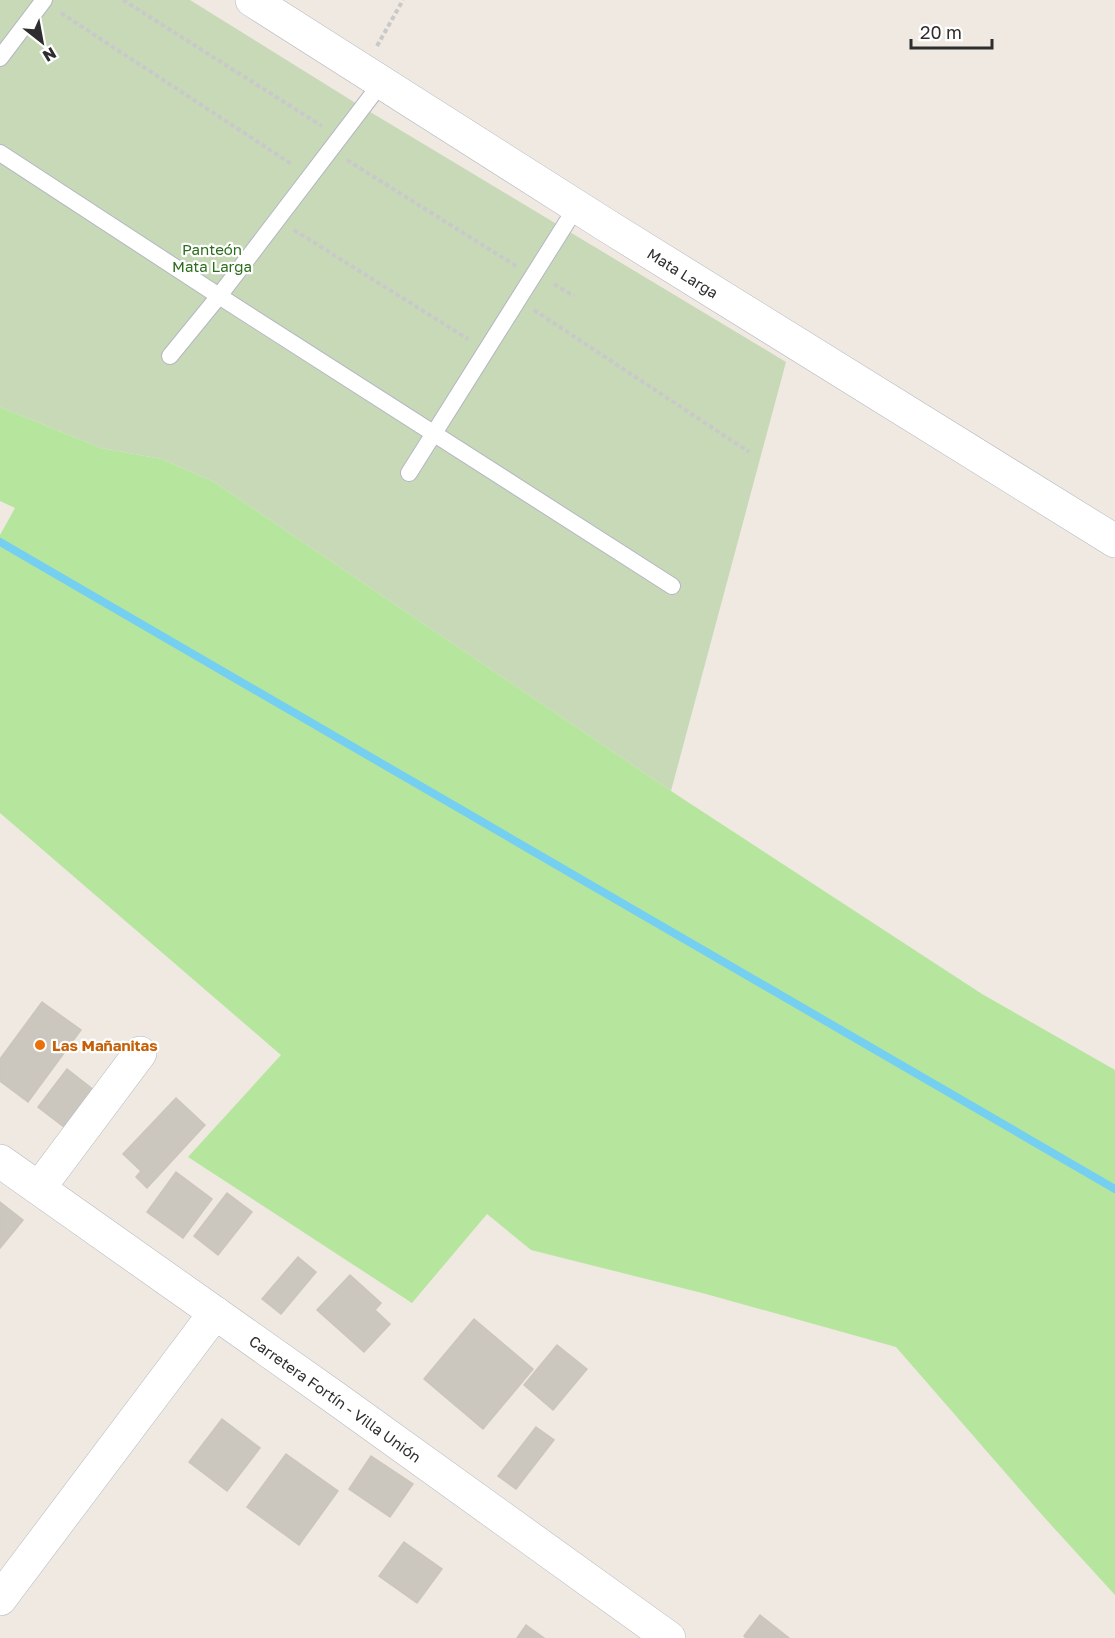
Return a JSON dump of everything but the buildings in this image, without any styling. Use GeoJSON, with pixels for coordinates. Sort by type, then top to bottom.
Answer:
{"type":"FeatureCollection","features":[{"type":"Feature","properties":{"kind":"street","name":"Mata Larga"},"geometry":{"type":"LineString","coordinates":[[252,0],[577,206],[1115,541]]}},
{"type":"Feature","properties":{"kind":"street"},"geometry":{"type":"LineString","coordinates":[[39,1188],[140,1053]]}},
{"type":"Feature","properties":{"kind":"street","name":"Carretera Fortín - Villa Unión"},"geometry":{"type":"LineString","coordinates":[[0,1161],[669,1638]]}},
{"type":"Feature","properties":{"kind":"street"},"geometry":{"type":"LineString","coordinates":[[0,1599],[215,1313]]}},
{"type":"Feature","properties":{"kind":"lane"},"geometry":{"type":"LineString","coordinates":[[0,58],[44,0]]}},
{"type":"Feature","properties":{"kind":"lane"},"geometry":{"type":"LineString","coordinates":[[170,356],[336,144],[372,76]]}},
{"type":"Feature","properties":{"kind":"lane"},"geometry":{"type":"LineString","coordinates":[[0,153],[672,586]]}},
{"type":"Feature","properties":{"kind":"lane"},"geometry":{"type":"LineString","coordinates":[[409,473],[577,206]]}},
{"type":"Feature","properties":{"kind":"path"},"geometry":{"type":"LineString","coordinates":[[44,0],[311,177]]}},
{"type":"Feature","properties":{"kind":"path"},"geometry":{"type":"LineString","coordinates":[[123,0],[533,276]]}},
{"type":"Feature","properties":{"kind":"path"},"geometry":{"type":"LineString","coordinates":[[372,76],[403,0]]}},
{"type":"Feature","properties":{"kind":"path"},"geometry":{"type":"LineString","coordinates":[[278,219],[486,351]]}},
{"type":"Feature","properties":{"kind":"path"},"geometry":{"type":"LineString","coordinates":[[518,300],[749,452]]}},
{"type":"Feature","properties":{"kind":"green space","name":"Panteón Mata Larga"},"geometry":{"type":"Polygon","coordinates":[[[0,0],[190,0],[362,107],[786,362],[671,791],[214,482],[162,459],[101,448],[0,407],[0,0]]]}},
{"type":"Feature","properties":{"kind":"green space"},"geometry":{"type":"Polygon","coordinates":[[[0,407],[101,448],[162,459],[214,482],[671,791],[982,994],[1115,1070],[1115,1595],[896,1347],[706,1294],[531,1250],[487,1214],[412,1303],[188,1157],[281,1055],[0,813],[0,535],[15,508],[0,501],[0,407]]]}},
{"type":"Feature","properties":{"kind":"waterway"},"geometry":{"type":"LineString","coordinates":[[0,542],[1115,1189]]}},
{"type":"Feature","properties":{"kind":"place","name":"Las Mañanitas"},"geometry":{"type":"Point","coordinates":[40,1045]}}]}
